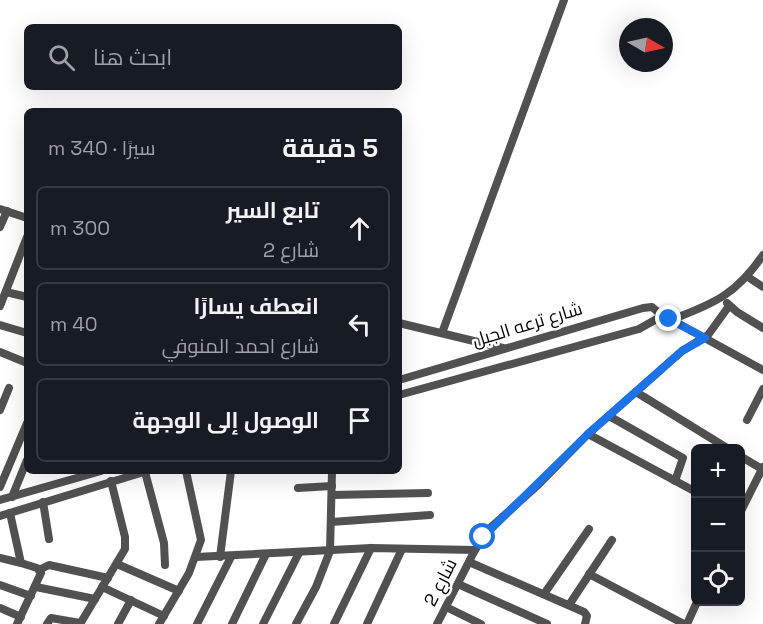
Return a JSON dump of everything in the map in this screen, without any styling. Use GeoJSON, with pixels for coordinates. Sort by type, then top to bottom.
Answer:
{"type":"FeatureCollection","features":[{"type":"Feature","properties":{"kind":"street"},"geometry":{"type":"LineString","coordinates":[[442,333],[549,49],[564,0]]}},
{"type":"Feature","properties":{"kind":"street"},"geometry":{"type":"LineString","coordinates":[[0,227],[3,210],[24,217]]}},
{"type":"Feature","properties":{"kind":"street"},"geometry":{"type":"LineString","coordinates":[[0,306],[24,244]]}},
{"type":"Feature","properties":{"kind":"street","name":"شارع ترعه الجبل"},"geometry":{"type":"LineString","coordinates":[[402,394],[639,329],[665,317],[723,298],[748,277],[763,255]]}},
{"type":"Feature","properties":{"kind":"street"},"geometry":{"type":"LineString","coordinates":[[17,261],[24,263]]}},
{"type":"Feature","properties":{"kind":"street"},"geometry":{"type":"LineString","coordinates":[[748,277],[763,286]]}},
{"type":"Feature","properties":{"kind":"street"},"geometry":{"type":"LineString","coordinates":[[6,291],[24,296]]}},
{"type":"Feature","properties":{"kind":"street"},"geometry":{"type":"LineString","coordinates":[[723,298],[729,306],[763,328]]}},
{"type":"Feature","properties":{"kind":"street","name":"شارع 2"},"geometry":{"type":"LineString","coordinates":[[437,624],[475,550],[494,524],[539,484],[588,434],[682,351],[705,338],[729,306]]}},
{"type":"Feature","properties":{"kind":"street","name":"شارع ترعه الجبل"},"geometry":{"type":"LineString","coordinates":[[402,380],[643,308],[652,308],[665,317]]}},
{"type":"Feature","properties":{"kind":"street"},"geometry":{"type":"LineString","coordinates":[[665,317],[763,370]]}},
{"type":"Feature","properties":{"kind":"street"},"geometry":{"type":"LineString","coordinates":[[402,324],[504,348]]}},
{"type":"Feature","properties":{"kind":"street"},"geometry":{"type":"LineString","coordinates":[[0,325],[24,332]]}},
{"type":"Feature","properties":{"kind":"street"},"geometry":{"type":"LineString","coordinates":[[0,352],[24,362]]}},
{"type":"Feature","properties":{"kind":"street"},"geometry":{"type":"LineString","coordinates":[[0,410],[9,388]]}},
{"type":"Feature","properties":{"kind":"street"},"geometry":{"type":"LineString","coordinates":[[747,420],[763,389]]}},
{"type":"Feature","properties":{"kind":"street"},"geometry":{"type":"LineString","coordinates":[[636,392],[720,444]]}},
{"type":"Feature","properties":{"kind":"street"},"geometry":{"type":"LineString","coordinates":[[609,416],[682,458],[675,481]]}},
{"type":"Feature","properties":{"kind":"street"},"geometry":{"type":"LineString","coordinates":[[588,434],[691,489]]}},
{"type":"Feature","properties":{"kind":"street"},"geometry":{"type":"LineString","coordinates":[[0,487],[24,437]]}},
{"type":"Feature","properties":{"kind":"street"},"geometry":{"type":"LineString","coordinates":[[745,458],[763,468],[745,505]]}},
{"type":"Feature","properties":{"kind":"street"},"geometry":{"type":"LineString","coordinates":[[12,497],[24,467]]}},
{"type":"Feature","properties":{"kind":"street"},"geometry":{"type":"LineString","coordinates":[[67,481],[70,474]]}},
{"type":"Feature","properties":{"kind":"street"},"geometry":{"type":"LineString","coordinates":[[0,500],[90,474]]}},
{"type":"Feature","properties":{"kind":"street"},"geometry":{"type":"LineString","coordinates":[[0,516],[136,474]]}},
{"type":"Feature","properties":{"kind":"street"},"geometry":{"type":"LineString","coordinates":[[147,474],[164,543],[165,565]]}},
{"type":"Feature","properties":{"kind":"street"},"geometry":{"type":"LineString","coordinates":[[102,587],[131,600],[161,620],[196,557],[201,532],[187,474]]}},
{"type":"Feature","properties":{"kind":"street"},"geometry":{"type":"LineString","coordinates":[[220,557],[231,474]]}},
{"type":"Feature","properties":{"kind":"street"},"geometry":{"type":"LineString","coordinates":[[296,624],[316,587],[330,551],[332,474]]}},
{"type":"Feature","properties":{"kind":"street"},"geometry":{"type":"LineString","coordinates":[[47,624],[51,618],[80,623],[124,549],[125,537],[111,482]]}},
{"type":"Feature","properties":{"kind":"street"},"geometry":{"type":"LineString","coordinates":[[298,488],[428,493]]}},
{"type":"Feature","properties":{"kind":"street"},"geometry":{"type":"LineString","coordinates":[[43,502],[49,539]]}},
{"type":"Feature","properties":{"kind":"street"},"geometry":{"type":"LineString","coordinates":[[10,513],[21,563]]}},
{"type":"Feature","properties":{"kind":"street"},"geometry":{"type":"LineString","coordinates":[[331,522],[430,515]]}},
{"type":"Feature","properties":{"kind":"street"},"geometry":{"type":"LineString","coordinates":[[544,594],[589,529]]}},
{"type":"Feature","properties":{"kind":"street"},"geometry":{"type":"LineString","coordinates":[[569,606],[612,540]]}},
{"type":"Feature","properties":{"kind":"street"},"geometry":{"type":"LineString","coordinates":[[196,557],[370,549],[475,550]]}},
{"type":"Feature","properties":{"kind":"street"},"geometry":{"type":"LineString","coordinates":[[334,624],[370,549]]}},
{"type":"Feature","properties":{"kind":"street"},"geometry":{"type":"LineString","coordinates":[[367,624],[402,549]]}},
{"type":"Feature","properties":{"kind":"street"},"geometry":{"type":"LineString","coordinates":[[263,624],[299,553]]}},
{"type":"Feature","properties":{"kind":"street"},"geometry":{"type":"LineString","coordinates":[[232,624],[266,554]]}},
{"type":"Feature","properties":{"kind":"street"},"geometry":{"type":"LineString","coordinates":[[197,624],[231,557]]}},
{"type":"Feature","properties":{"kind":"street"},"geometry":{"type":"LineString","coordinates":[[0,558],[39,570],[49,565],[108,578]]}},
{"type":"Feature","properties":{"kind":"street"},"geometry":{"type":"LineString","coordinates":[[469,562],[587,614],[585,624]]}},
{"type":"Feature","properties":{"kind":"street"},"geometry":{"type":"LineString","coordinates":[[117,564],[179,591]]}},
{"type":"Feature","properties":{"kind":"street"},"geometry":{"type":"LineString","coordinates":[[0,608],[19,620],[40,577],[39,570]]}},
{"type":"Feature","properties":{"kind":"street"},"geometry":{"type":"LineString","coordinates":[[589,574],[686,624],[696,606]]}},
{"type":"Feature","properties":{"kind":"street"},"geometry":{"type":"LineString","coordinates":[[458,584],[547,624]]}},
{"type":"Feature","properties":{"kind":"street"},"geometry":{"type":"LineString","coordinates":[[0,585],[31,596]]}},
{"type":"Feature","properties":{"kind":"street"},"geometry":{"type":"LineString","coordinates":[[36,587],[95,599]]}},
{"type":"Feature","properties":{"kind":"street"},"geometry":{"type":"LineString","coordinates":[[118,624],[131,600]]}},
{"type":"Feature","properties":{"kind":"street"},"geometry":{"type":"LineString","coordinates":[[446,607],[482,624]]}},
{"type":"Feature","properties":{"kind":"route"},"geometry":{"type":"LineString","coordinates":[[483,537],[588,434],[682,351],[705,338],[669,319]]}}]}
